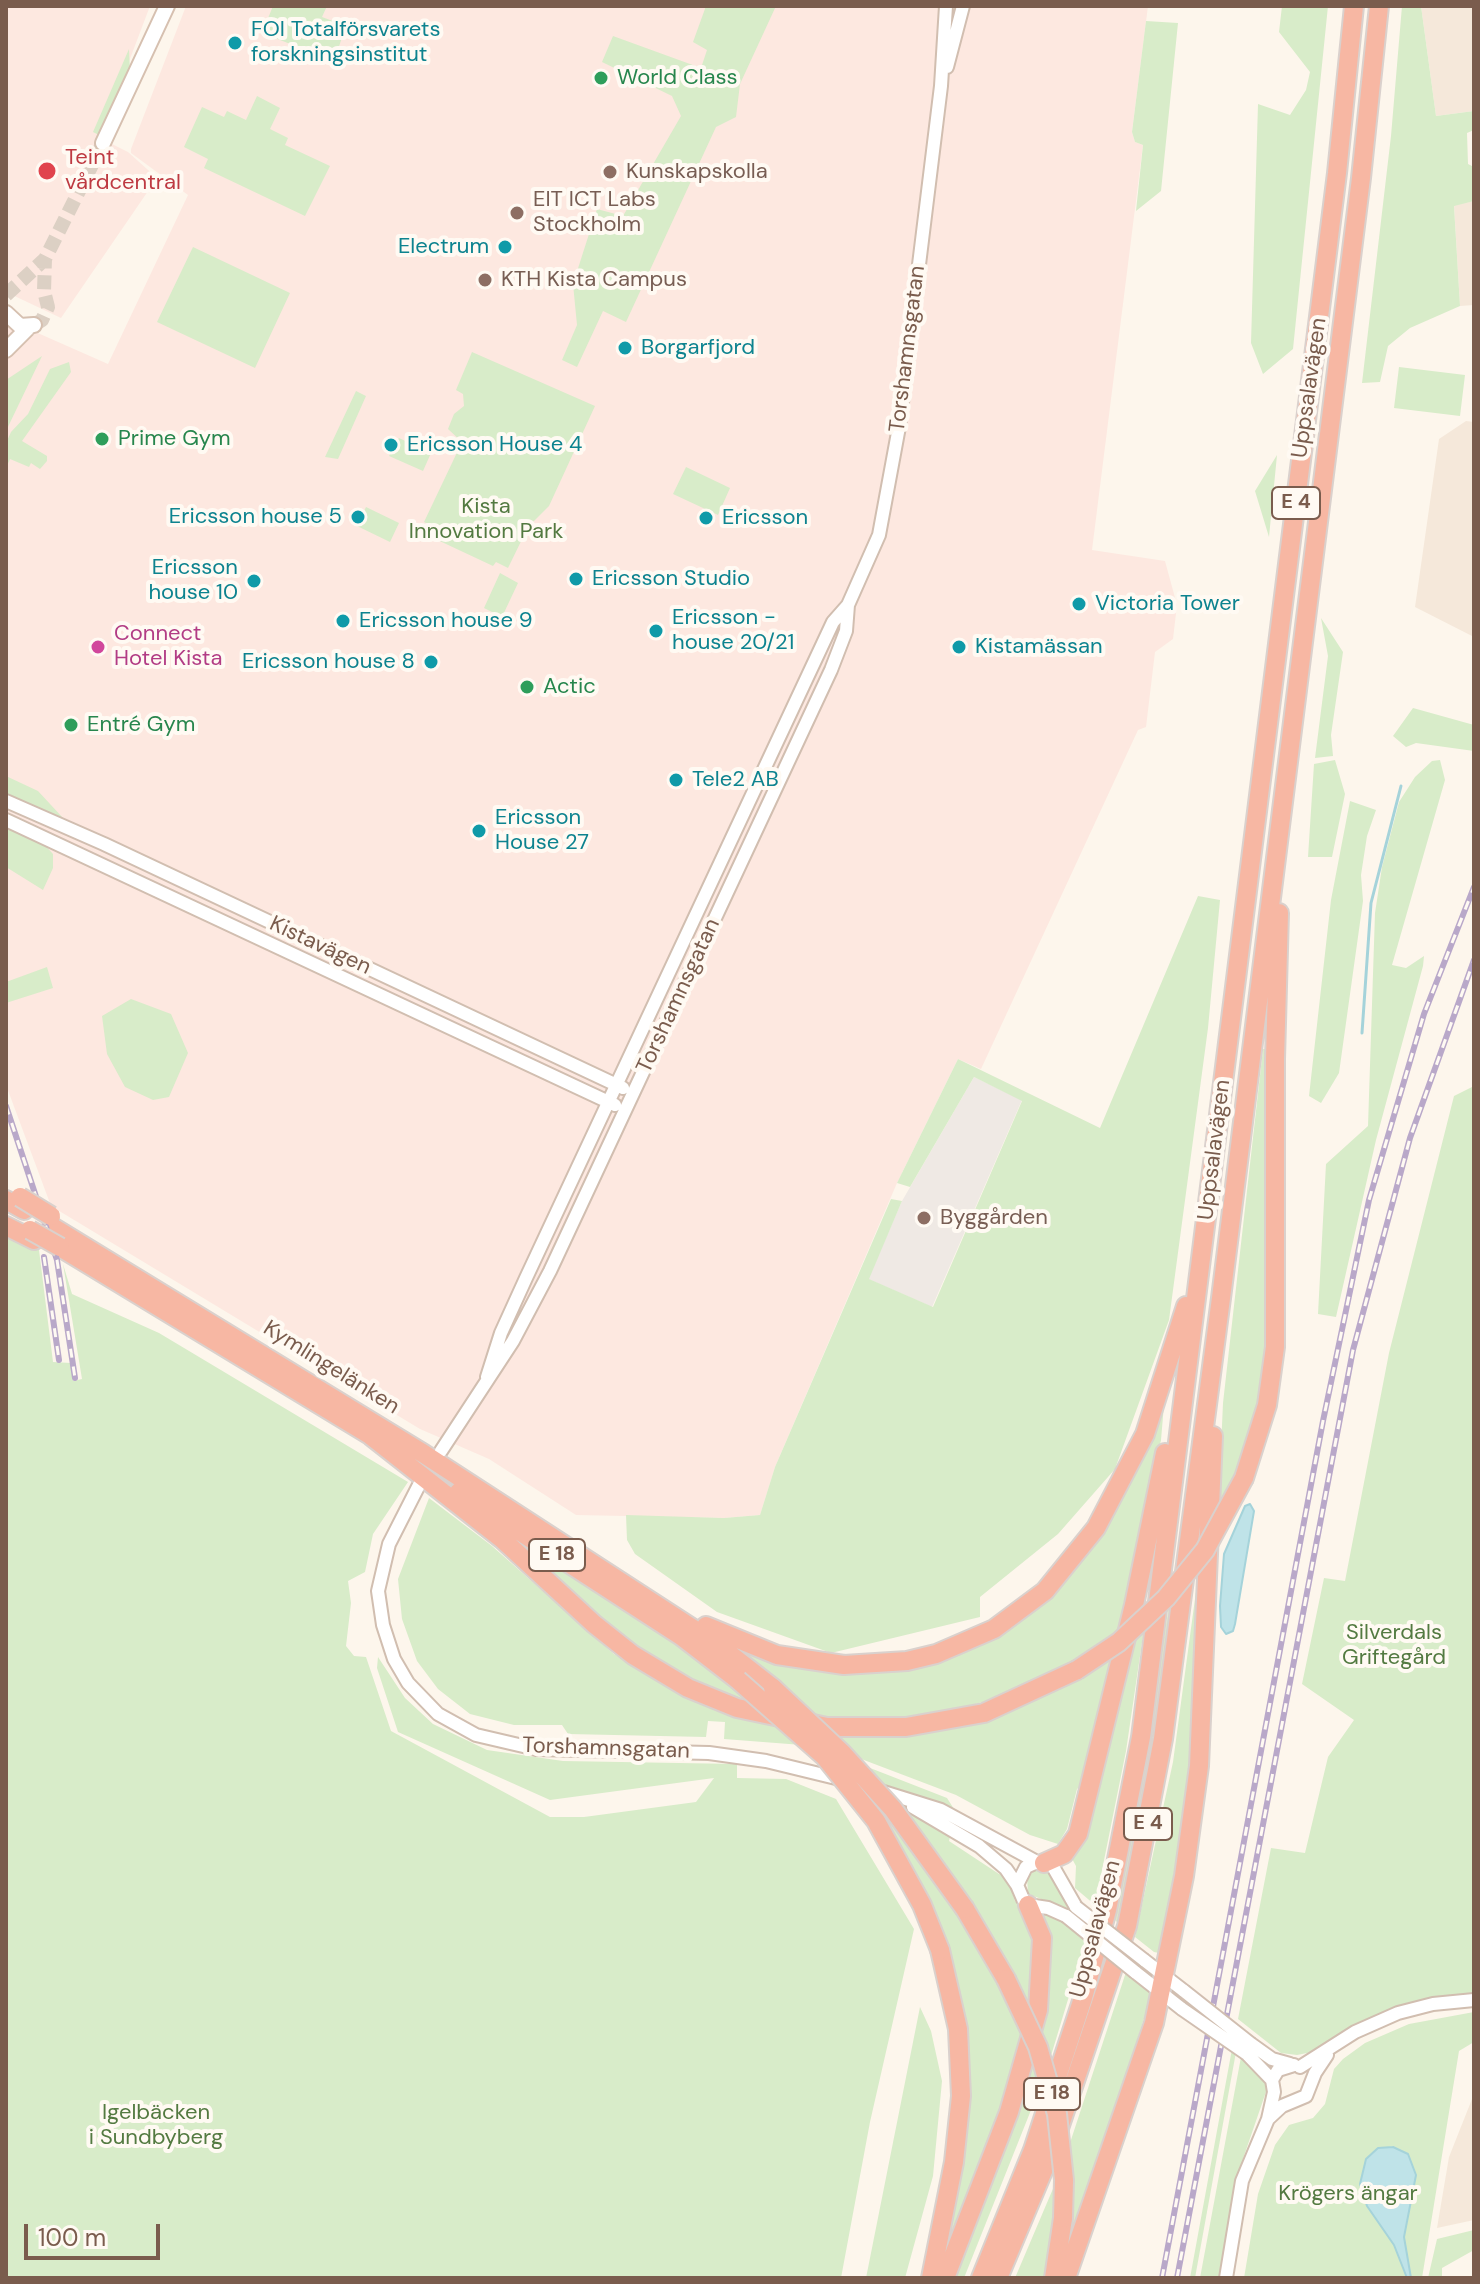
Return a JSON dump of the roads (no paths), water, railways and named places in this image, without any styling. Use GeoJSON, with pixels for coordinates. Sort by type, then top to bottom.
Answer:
{"type":"FeatureCollection","features":[{"type":"Feature","properties":{"kind":"highway","name":"Uppsalavägen"},"geometry":{"type":"LineString","coordinates":[[981,2278],[1033,2150],[1067,2049],[1107,1910],[1141,1737],[1337,173],[1354,6]]}},
{"type":"Feature","properties":{"kind":"highway","name":"Uppsalavägen"},"geometry":{"type":"LineString","coordinates":[[998,2278],[1051,2152],[1127,1926],[1163,1739],[1215,1350],[1379,6]]}},
{"type":"Feature","properties":{"kind":"highway"},"geometry":{"type":"LineString","coordinates":[[371,1436],[502,1539],[594,1624],[633,1655],[688,1688],[737,1708],[827,1727],[906,1727],[984,1713],[1077,1670],[1119,1642],[1173,1590],[1205,1550],[1244,1478],[1267,1405],[1275,1347],[1275,1059],[1281,817]]}},
{"type":"Feature","properties":{"kind":"highway"},"geometry":{"type":"LineString","coordinates":[[1041,1862],[1057,1859],[1074,1843],[1134,1605],[1170,1431],[1217,1129]]}},
{"type":"Feature","properties":{"kind":"highway","name":"Kymlingelänken"},"geometry":{"type":"LineString","coordinates":[[12,1202],[52,1222],[627,1584]]}},
{"type":"Feature","properties":{"kind":"highway","name":"Kymlingelänken"},"geometry":{"type":"LineString","coordinates":[[12,1202],[32,1235],[66,1252],[371,1436]]}},
{"type":"Feature","properties":{"kind":"highway"},"geometry":{"type":"LineString","coordinates":[[6,1226],[32,1235]]}},
{"type":"Feature","properties":{"kind":"highway"},"geometry":{"type":"LineString","coordinates":[[627,1584],[752,1647],[822,1664],[907,1661],[951,1648],[994,1629],[1045,1591],[1096,1528],[1145,1434],[1189,1296]]}},
{"type":"Feature","properties":{"kind":"highway"},"geometry":{"type":"LineString","coordinates":[[1066,2278],[1154,2023],[1165,1976],[1199,1766],[1212,1522],[1215,1350]]}},
{"type":"Feature","properties":{"kind":"highway","name":"E 18"},"geometry":{"type":"LineString","coordinates":[[371,1436],[631,1603],[738,1680],[824,1756],[876,1821],[916,1891],[940,1950],[958,2029],[961,2096],[954,2162],[931,2278]]}},
{"type":"Feature","properties":{"kind":"highway","name":"E 18"},"geometry":{"type":"LineString","coordinates":[[627,1584],[718,1645],[773,1688],[842,1753],[893,1809],[965,1909],[1006,1979],[1038,2047],[1057,2114],[1064,2180],[1063,2218],[1054,2278]]}},
{"type":"Feature","properties":{"kind":"highway"},"geometry":{"type":"LineString","coordinates":[[945,2278],[1009,2112],[1036,2022],[1044,1956],[1040,1926],[1028,1905]]}},
{"type":"Feature","properties":{"kind":"highway"},"geometry":{"type":"LineString","coordinates":[[1154,2023],[1183,2000]]}},
{"type":"Feature","properties":{"kind":"main road"},"geometry":{"type":"LineString","coordinates":[[103,143],[167,6]]}},
{"type":"Feature","properties":{"kind":"main road"},"geometry":{"type":"LineString","coordinates":[[6,350],[32,326],[20,326],[7,315]]}},
{"type":"Feature","properties":{"kind":"main road"},"geometry":{"type":"LineString","coordinates":[[6,332],[7,315]]}},
{"type":"Feature","properties":{"kind":"street","name":"Torshamnsgatan"},"geometry":{"type":"LineString","coordinates":[[487,1377],[501,1333],[833,622],[848,605],[879,535],[890,487],[941,86],[946,6]]}},
{"type":"Feature","properties":{"kind":"street","name":"Torshamnsgatan"},"geometry":{"type":"LineString","coordinates":[[941,86],[963,6]]}},
{"type":"Feature","properties":{"kind":"street","name":"Torshamnsgatan"},"geometry":{"type":"LineString","coordinates":[[441,1451],[513,1341],[543,1286],[831,670],[846,631],[848,605]]}},
{"type":"Feature","properties":{"kind":"street","name":"Kistavägen"},"geometry":{"type":"LineString","coordinates":[[6,801],[633,1093]]}},
{"type":"Feature","properties":{"kind":"street","name":"Kistavägen"},"geometry":{"type":"LineString","coordinates":[[6,820],[625,1110]]}},
{"type":"Feature","properties":{"kind":"street"},"geometry":{"type":"LineString","coordinates":[[161,891],[170,875]]}},
{"type":"Feature","properties":{"kind":"street"},"geometry":{"type":"LineString","coordinates":[[250,933],[258,917]]}},
{"type":"Feature","properties":{"kind":"street","name":"Torshamnsgatan"},"geometry":{"type":"LineString","coordinates":[[419,1485],[389,1544],[378,1591],[383,1625],[394,1659],[408,1683],[438,1714],[476,1735],[511,1745],[564,1751],[709,1753],[814,1771],[941,1810],[1041,1862]]}},
{"type":"Feature","properties":{"kind":"street","name":"Torshamnsgatan"},"geometry":{"type":"LineString","coordinates":[[889,1794],[979,1846],[1006,1869],[1028,1905]]}},
{"type":"Feature","properties":{"kind":"street"},"geometry":{"type":"LineString","coordinates":[[1017,1885],[1022,1871],[1041,1862],[1058,1871],[1071,1912],[1161,1995],[1183,2000],[1249,2049],[1288,2103]]}},
{"type":"Feature","properties":{"kind":"street"},"geometry":{"type":"LineString","coordinates":[[1028,1905],[1071,1912],[1165,1976],[1183,2000],[1249,2049],[1297,2066],[1311,2084]]}},
{"type":"Feature","properties":{"kind":"street"},"geometry":{"type":"LineString","coordinates":[[1226,2278],[1242,2181],[1268,2119],[1273,2086],[1283,2067],[1297,2066],[1332,2049],[1355,2032],[1398,2013],[1433,2004],[1474,2000]]}},
{"type":"Feature","properties":{"kind":"street"},"geometry":{"type":"LineString","coordinates":[[1268,2119],[1288,2103],[1306,2096],[1332,2049]]}},
{"type":"Feature","properties":{"kind":"water"},"geometry":{"type":"Polygon","coordinates":[[[1250,1504],[1254,1511],[1235,1624],[1233,1631],[1226,1634],[1221,1627],[1220,1606],[1224,1554],[1245,1506],[1250,1504]]]}},
{"type":"Feature","properties":{"kind":"water"},"geometry":{"type":"Polygon","coordinates":[[[1393,2147],[1408,2154],[1416,2175],[1404,2237],[1411,2278],[1407,2278],[1394,2245],[1367,2206],[1360,2184],[1366,2159],[1378,2148],[1393,2147]]]}},
{"type":"Feature","properties":{"kind":"waterway"},"geometry":{"type":"LineString","coordinates":[[1362,1033],[1371,903],[1401,786]]}},
{"type":"Feature","properties":{"kind":"tunnel"},"geometry":{"type":"LineString","coordinates":[[6,295],[45,259],[103,143]]}},
{"type":"Feature","properties":{"kind":"tunnel"},"geometry":{"type":"LineString","coordinates":[[34,325],[42,320],[48,307],[44,291],[45,259]]}},
{"type":"Feature","properties":{"kind":"railway"},"geometry":{"type":"LineString","coordinates":[[1162,2278],[1323,1421],[1369,1200],[1424,1014],[1474,887]]}},
{"type":"Feature","properties":{"kind":"railway"},"geometry":{"type":"LineString","coordinates":[[1177,2278],[1353,1350],[1410,1138],[1474,960]]}},
{"type":"Feature","properties":{"kind":"railway"},"geometry":{"type":"LineString","coordinates":[[6,1106],[57,1260],[75,1378]]}},
{"type":"Feature","properties":{"kind":"railway"},"geometry":{"type":"LineString","coordinates":[[44,1257],[59,1360]]}},
{"type":"Feature","properties":{"kind":"place","name":"FOI Totalförsvarets forskningsinstitut"},"geometry":{"type":"Point","coordinates":[235,43]}},
{"type":"Feature","properties":{"kind":"place","name":"World Class"},"geometry":{"type":"Point","coordinates":[601,78]}},
{"type":"Feature","properties":{"kind":"place","name":"Teint vårdcentral"},"geometry":{"type":"Point","coordinates":[47,171]}},
{"type":"Feature","properties":{"kind":"place","name":"Kunskapskolla"},"geometry":{"type":"Point","coordinates":[610,172]}},
{"type":"Feature","properties":{"kind":"place","name":"EIT ICT Labs Stockholm"},"geometry":{"type":"Point","coordinates":[517,213]}},
{"type":"Feature","properties":{"kind":"place","name":"Electrum"},"geometry":{"type":"Point","coordinates":[505,247]}},
{"type":"Feature","properties":{"kind":"place","name":"KTH Kista Campus"},"geometry":{"type":"Point","coordinates":[485,280]}},
{"type":"Feature","properties":{"kind":"place","name":"Borgarfjord"},"geometry":{"type":"Point","coordinates":[625,348]}},
{"type":"Feature","properties":{"kind":"place","name":"Prime Gym"},"geometry":{"type":"Point","coordinates":[102,439]}},
{"type":"Feature","properties":{"kind":"place","name":"Ericsson House 4"},"geometry":{"type":"Point","coordinates":[391,445]}},
{"type":"Feature","properties":{"kind":"place","name":"Ericsson house 5"},"geometry":{"type":"Point","coordinates":[358,517]}},
{"type":"Feature","properties":{"kind":"place","name":"Ericsson"},"geometry":{"type":"Point","coordinates":[706,518]}},
{"type":"Feature","properties":{"kind":"place","name":"Ericsson Studio"},"geometry":{"type":"Point","coordinates":[576,579]}},
{"type":"Feature","properties":{"kind":"place","name":"Ericsson house 10"},"geometry":{"type":"Point","coordinates":[254,581]}},
{"type":"Feature","properties":{"kind":"place","name":"Victoria Tower"},"geometry":{"type":"Point","coordinates":[1079,604]}},
{"type":"Feature","properties":{"kind":"place","name":"Ericsson house 9"},"geometry":{"type":"Point","coordinates":[343,621]}},
{"type":"Feature","properties":{"kind":"place","name":"Ericsson - house 20/21"},"geometry":{"type":"Point","coordinates":[656,631]}},
{"type":"Feature","properties":{"kind":"place","name":"Connect Hotel Kista"},"geometry":{"type":"Point","coordinates":[98,647]}},
{"type":"Feature","properties":{"kind":"place","name":"Kistamässan"},"geometry":{"type":"Point","coordinates":[959,647]}},
{"type":"Feature","properties":{"kind":"place","name":"Ericsson house 8"},"geometry":{"type":"Point","coordinates":[431,662]}},
{"type":"Feature","properties":{"kind":"place","name":"Actic"},"geometry":{"type":"Point","coordinates":[527,687]}},
{"type":"Feature","properties":{"kind":"place","name":"Entré Gym"},"geometry":{"type":"Point","coordinates":[71,725]}},
{"type":"Feature","properties":{"kind":"place","name":"Tele2 AB"},"geometry":{"type":"Point","coordinates":[676,780]}},
{"type":"Feature","properties":{"kind":"place","name":"Ericsson House 27"},"geometry":{"type":"Point","coordinates":[479,831]}},
{"type":"Feature","properties":{"kind":"place","name":"Byggården"},"geometry":{"type":"Point","coordinates":[924,1218]}},
{"type":"Feature","properties":{"kind":"park label","name":"Kista Innovation Park"},"geometry":{"type":"Point","coordinates":[486,520]}},
{"type":"Feature","properties":{"kind":"park label","name":"Silverdals Griftegård"},"geometry":{"type":"Point","coordinates":[1394,1646]}},
{"type":"Feature","properties":{"kind":"park label","name":"Igelbäcken i Sundbyberg"},"geometry":{"type":"Point","coordinates":[156,2126]}},
{"type":"Feature","properties":{"kind":"park label","name":"Krögers ängar"},"geometry":{"type":"Point","coordinates":[1348,2194]}}]}
